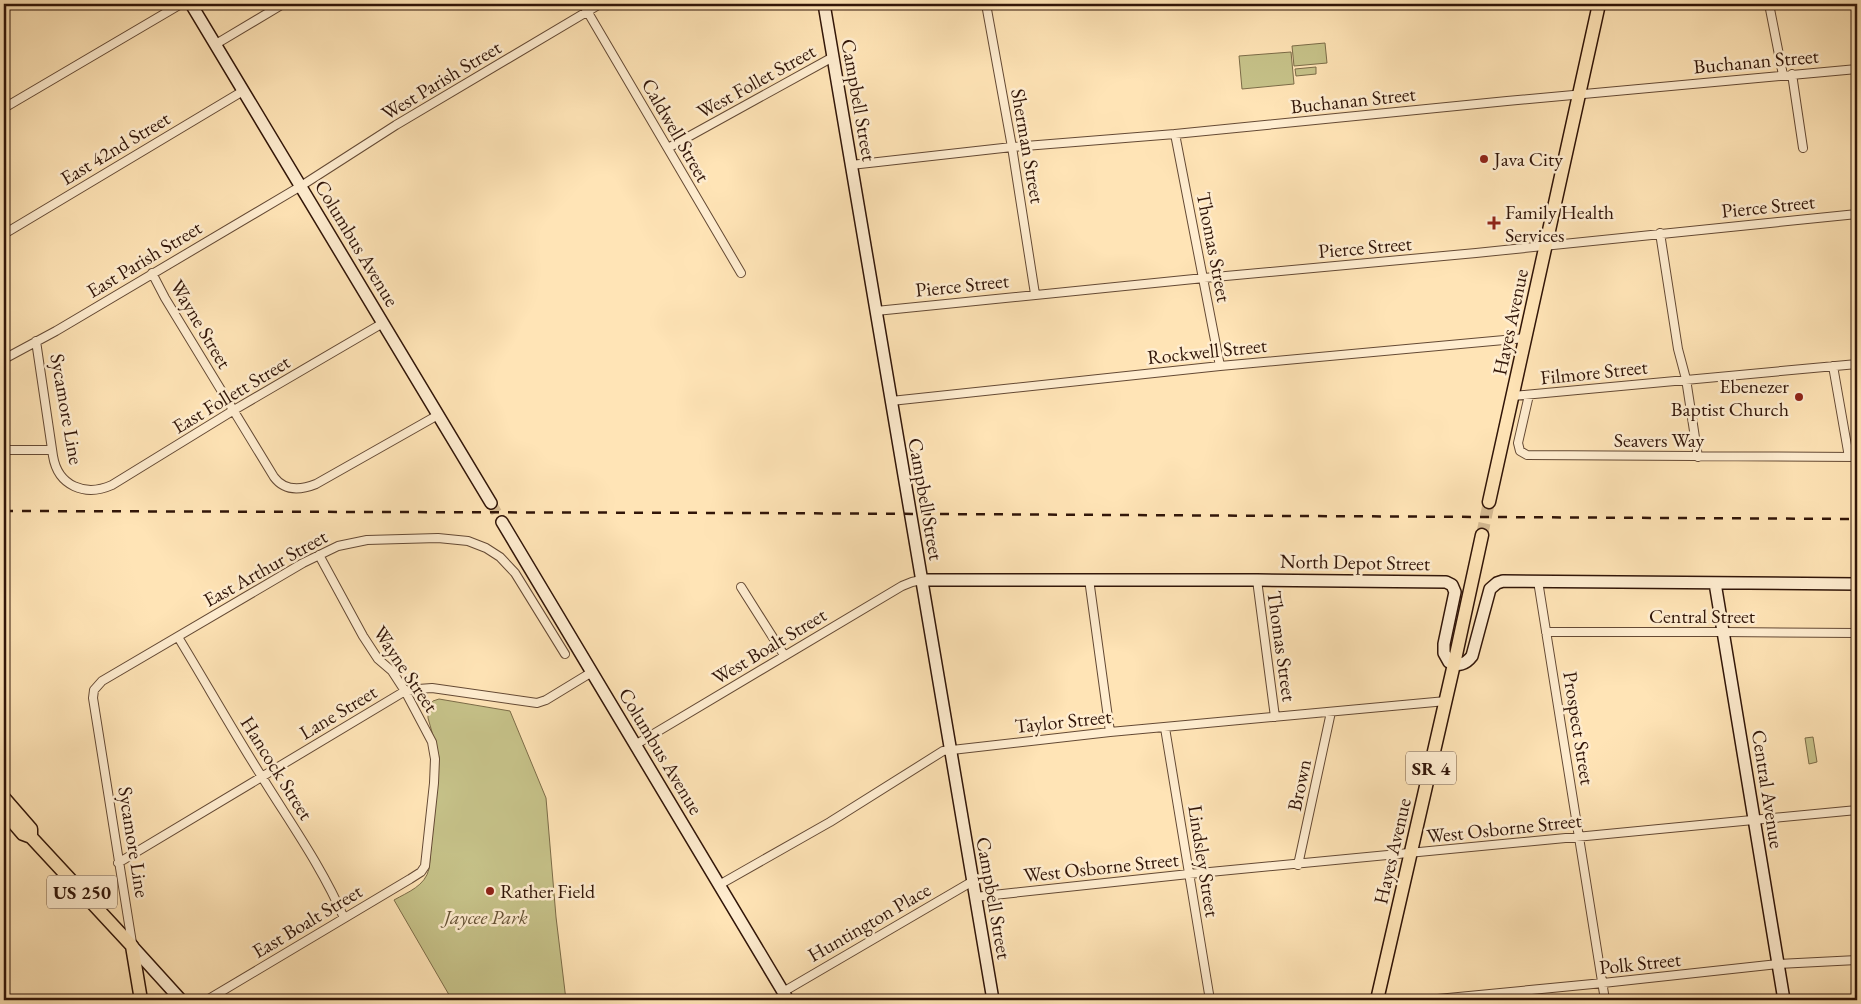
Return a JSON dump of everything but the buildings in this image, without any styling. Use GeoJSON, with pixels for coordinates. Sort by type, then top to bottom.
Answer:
{"type":"FeatureCollection","features":[{"type":"Feature","properties":{"kind":"main road","name":"Hayes Avenue"},"geometry":{"type":"LineString","coordinates":[[1489,502],[1598,4]]}},
{"type":"Feature","properties":{"kind":"main road","name":"Hayes Avenue"},"geometry":{"type":"LineString","coordinates":[[1377,1000],[1482,535]]}},
{"type":"Feature","properties":{"kind":"main road","name":"US 250"},"geometry":{"type":"LineString","coordinates":[[4,798],[30,829],[31,837]]}},
{"type":"Feature","properties":{"kind":"main road","name":"US 250"},"geometry":{"type":"LineString","coordinates":[[4,812],[23,834],[31,837],[132,946]]}},
{"type":"Feature","properties":{"kind":"main road","name":"Sycamore Line"},"geometry":{"type":"LineString","coordinates":[[132,946],[141,1000]]}},
{"type":"Feature","properties":{"kind":"street"},"geometry":{"type":"LineString","coordinates":[[4,108],[181,4]]}},
{"type":"Feature","properties":{"kind":"street","name":"Columbus Avenue"},"geometry":{"type":"LineString","coordinates":[[191,4],[491,502]]}},
{"type":"Feature","properties":{"kind":"street"},"geometry":{"type":"LineString","coordinates":[[216,44],[283,4]]}},
{"type":"Feature","properties":{"kind":"street","name":"Caldwell Street"},"geometry":{"type":"LineString","coordinates":[[583,4],[741,273]]}},
{"type":"Feature","properties":{"kind":"street","name":"West Parish Street"},"geometry":{"type":"LineString","coordinates":[[300,186],[396,125],[600,4]]}},
{"type":"Feature","properties":{"kind":"street","name":"Campbell Street"},"geometry":{"type":"LineString","coordinates":[[824,4],[993,1000]]}},
{"type":"Feature","properties":{"kind":"street","name":"Sherman Street"},"geometry":{"type":"LineString","coordinates":[[986,4],[1012,147],[1034,294]]}},
{"type":"Feature","properties":{"kind":"street"},"geometry":{"type":"LineString","coordinates":[[1769,4],[1783,74]]}},
{"type":"Feature","properties":{"kind":"street","name":"West Follet Street"},"geometry":{"type":"LineString","coordinates":[[668,148],[833,57]]}},
{"type":"Feature","properties":{"kind":"street","name":"Buchanan Street"},"geometry":{"type":"LineString","coordinates":[[851,165],[1012,147],[1175,134],[1783,74],[1857,69]]}},
{"type":"Feature","properties":{"kind":"street"},"geometry":{"type":"LineString","coordinates":[[1792,74],[1803,148]]}},
{"type":"Feature","properties":{"kind":"street","name":"East 42nd Street"},"geometry":{"type":"LineString","coordinates":[[4,234],[243,91]]}},
{"type":"Feature","properties":{"kind":"street","name":"Thomas Street"},"geometry":{"type":"LineString","coordinates":[[1175,134],[1220,366]]}},
{"type":"Feature","properties":{"kind":"street","name":"East Parish Street"},"geometry":{"type":"LineString","coordinates":[[5,356],[56,331],[300,186]]}},
{"type":"Feature","properties":{"kind":"street","name":"Pierce Street"},"geometry":{"type":"LineString","coordinates":[[876,310],[1456,255],[1857,214]]}},
{"type":"Feature","properties":{"kind":"street"},"geometry":{"type":"LineString","coordinates":[[1660,233],[1678,349],[1686,379],[1698,457]]}},
{"type":"Feature","properties":{"kind":"street","name":"Wayne Street"},"geometry":{"type":"LineString","coordinates":[[152,273],[165,298],[280,485],[290,488],[312,486],[438,415]]}},
{"type":"Feature","properties":{"kind":"street","name":"East Follett Street"},"geometry":{"type":"LineString","coordinates":[[94,489],[112,485],[234,410],[383,323]]}},
{"type":"Feature","properties":{"kind":"street","name":"Rockwell Street"},"geometry":{"type":"LineString","coordinates":[[891,401],[1220,366],[1526,338]]}},
{"type":"Feature","properties":{"kind":"street","name":"Sycamore Line"},"geometry":{"type":"LineString","coordinates":[[36,341],[56,470],[64,481],[78,487],[94,489]]}},
{"type":"Feature","properties":{"kind":"street","name":"Filmore Street"},"geometry":{"type":"LineString","coordinates":[[1513,396],[1857,364]]}},
{"type":"Feature","properties":{"kind":"street"},"geometry":{"type":"LineString","coordinates":[[1833,366],[1853,457]]}},
{"type":"Feature","properties":{"kind":"street","name":"Seavers Way"},"geometry":{"type":"LineString","coordinates":[[1529,395],[1518,443],[1520,451],[1527,455],[1853,457]]}},
{"type":"Feature","properties":{"kind":"street"},"geometry":{"type":"LineString","coordinates":[[4,450],[52,450]]}},
{"type":"Feature","properties":{"kind":"street","name":"Columbus Avenue"},"geometry":{"type":"LineString","coordinates":[[502,522],[785,996]]}},
{"type":"Feature","properties":{"kind":"street","name":"East Arthur Street"},"geometry":{"type":"LineString","coordinates":[[94,690],[102,681],[261,586],[319,555],[349,542],[384,539],[438,538],[468,541],[482,545],[500,557],[512,570],[566,654]]}},
{"type":"Feature","properties":{"kind":"street","name":"Wayne Street"},"geometry":{"type":"LineString","coordinates":[[319,555],[362,636],[378,660],[392,671],[432,742],[435,753],[434,783],[423,869]]}},
{"type":"Feature","properties":{"kind":"street"},"geometry":{"type":"LineString","coordinates":[[1089,579],[1110,732]]}},
{"type":"Feature","properties":{"kind":"street","name":"North Depot Street"},"geometry":{"type":"LineString","coordinates":[[921,580],[1089,579],[1449,583],[1454,589],[1455,596],[1443,648],[1447,659],[1454,664]]}},
{"type":"Feature","properties":{"kind":"street","name":"West Boalt Street"},"geometry":{"type":"LineString","coordinates":[[635,745],[902,586],[921,580]]}},
{"type":"Feature","properties":{"kind":"street","name":"Thomas Street"},"geometry":{"type":"LineString","coordinates":[[1257,580],[1275,717]]}},
{"type":"Feature","properties":{"kind":"street"},"geometry":{"type":"LineString","coordinates":[[1454,664],[1464,663],[1472,656],[1488,595],[1492,587],[1503,581],[1857,584]]}},
{"type":"Feature","properties":{"kind":"street","name":"Prospect Street"},"geometry":{"type":"LineString","coordinates":[[1538,581],[1605,1000]]}},
{"type":"Feature","properties":{"kind":"street","name":"Central Avenue"},"geometry":{"type":"LineString","coordinates":[[1715,583],[1784,1000]]}},
{"type":"Feature","properties":{"kind":"street"},"geometry":{"type":"LineString","coordinates":[[741,587],[784,655]]}},
{"type":"Feature","properties":{"kind":"street","name":"Central Street"},"geometry":{"type":"LineString","coordinates":[[1546,632],[1857,633]]}},
{"type":"Feature","properties":{"kind":"street","name":"Hancock Street"},"geometry":{"type":"LineString","coordinates":[[178,636],[262,777],[311,852],[332,890],[344,918]]}},
{"type":"Feature","properties":{"kind":"street","name":"Lane Street"},"geometry":{"type":"LineString","coordinates":[[118,863],[405,692],[422,688],[440,689],[537,704],[592,672]]}},
{"type":"Feature","properties":{"kind":"street","name":"Sycamore Line"},"geometry":{"type":"LineString","coordinates":[[94,690],[94,701],[118,863],[132,946]]}},
{"type":"Feature","properties":{"kind":"street","name":"Taylor Street"},"geometry":{"type":"LineString","coordinates":[[719,885],[830,822],[943,751],[1110,732],[1446,701]]}},
{"type":"Feature","properties":{"kind":"street","name":"Brown"},"geometry":{"type":"LineString","coordinates":[[1298,864],[1331,712]]}},
{"type":"Feature","properties":{"kind":"street","name":"Lindsley Street"},"geometry":{"type":"LineString","coordinates":[[1165,728],[1210,1000]]}},
{"type":"Feature","properties":{"kind":"street","name":"West Osborne Street"},"geometry":{"type":"LineString","coordinates":[[975,897],[1189,874],[1857,810]]}},
{"type":"Feature","properties":{"kind":"street","name":"East Boalt Street"},"geometry":{"type":"LineString","coordinates":[[207,1000],[410,879],[423,869]]}},
{"type":"Feature","properties":{"kind":"street","name":"Huntington Place"},"geometry":{"type":"LineString","coordinates":[[785,996],[972,881]]}},
{"type":"Feature","properties":{"kind":"street"},"geometry":{"type":"LineString","coordinates":[[132,946],[181,1000]]}},
{"type":"Feature","properties":{"kind":"street","name":"Polk Street"},"geometry":{"type":"LineString","coordinates":[[1428,1000],[1778,964],[1857,960]]}},
{"type":"Feature","properties":{"kind":"green space"},"geometry":{"type":"Polygon","coordinates":[[[1325,43],[1327,63],[1294,66],[1292,46],[1325,43]]]}},
{"type":"Feature","properties":{"kind":"green space"},"geometry":{"type":"Polygon","coordinates":[[[1291,52],[1294,84],[1242,89],[1239,56],[1291,52]]]}},
{"type":"Feature","properties":{"kind":"green space"},"geometry":{"type":"Polygon","coordinates":[[[1316,67],[1316,74],[1296,76],[1295,69],[1316,67]]]}},
{"type":"Feature","properties":{"kind":"green space","name":"Jaycee Park"},"geometry":{"type":"Polygon","coordinates":[[[439,699],[510,711],[546,798],[556,917],[566,1000],[452,1000],[394,900],[420,884],[429,869],[439,757],[428,718],[428,706],[433,701],[439,699]]]}},
{"type":"Feature","properties":{"kind":"green space"},"geometry":{"type":"Polygon","coordinates":[[[1813,737],[1817,762],[1809,764],[1805,738],[1813,737]]]}},
{"type":"Feature","properties":{"kind":"tunnel"},"geometry":{"type":"LineString","coordinates":[[1482,535],[1489,502]]}},
{"type":"Feature","properties":{"kind":"tunnel"},"geometry":{"type":"LineString","coordinates":[[491,503],[502,522]]}},
{"type":"Feature","properties":{"kind":"railway"},"geometry":{"type":"LineString","coordinates":[[4,511],[1857,519]]}},
{"type":"Feature","properties":{"kind":"place","name":"Java City"},"geometry":{"type":"Point","coordinates":[1484,159]}},
{"type":"Feature","properties":{"kind":"place","name":"Family Health Services"},"geometry":{"type":"Point","coordinates":[1494,223]}},
{"type":"Feature","properties":{"kind":"place","name":"Ebenezer Baptist Church"},"geometry":{"type":"Point","coordinates":[1799,397]}},
{"type":"Feature","properties":{"kind":"place","name":"Rather Field"},"geometry":{"type":"Point","coordinates":[490,891]}}]}
